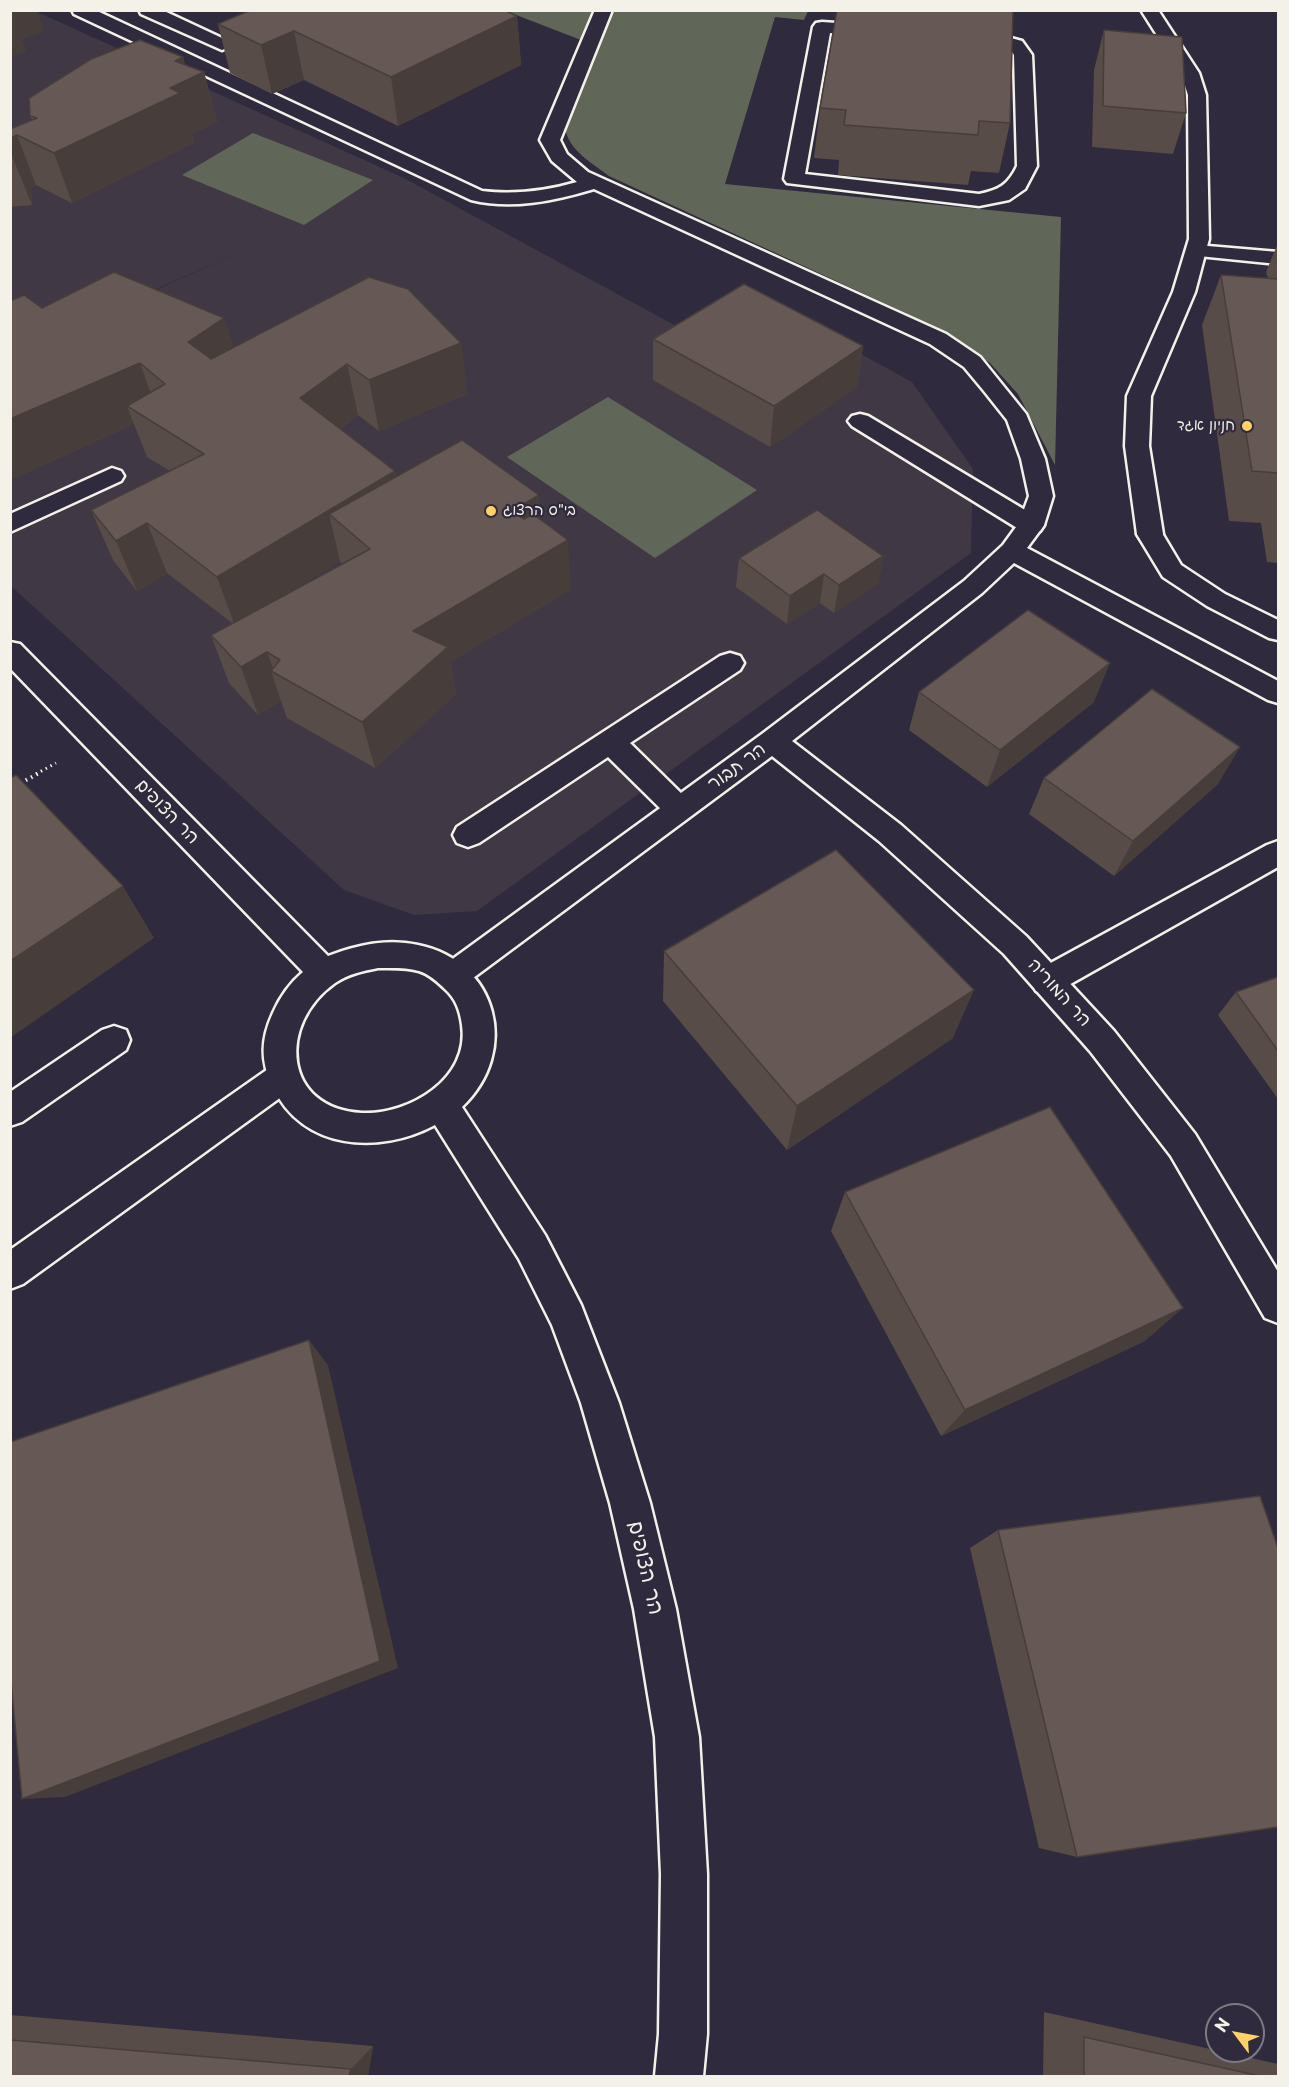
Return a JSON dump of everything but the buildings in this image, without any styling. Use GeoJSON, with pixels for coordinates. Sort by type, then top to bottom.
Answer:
{"type":"FeatureCollection","features":[{"type":"Feature","properties":{"kind":"street"},"geometry":{"type":"LineString","coordinates":[[80,10],[130,36],[478,196],[503,200],[530,199],[556,195],[596,182]]}},
{"type":"Feature","properties":{"kind":"street"},"geometry":{"type":"LineString","coordinates":[[147,10],[222,45],[299,10]]}},
{"type":"Feature","properties":{"kind":"street"},"geometry":{"type":"LineString","coordinates":[[130,36],[189,10]]}},
{"type":"Feature","properties":{"kind":"street","name":"הר תבור"},"geometry":{"type":"LineString","coordinates":[[454,975],[772,741],[973,587],[1012,551],[1031,525],[1041,496],[1033,459],[1018,419],[972,362],[938,339],[582,176],[559,157],[550,140],[604,10]]}},
{"type":"Feature","properties":{"kind":"street"},"geometry":{"type":"LineString","coordinates":[[1149,10],[1190,73],[1197,95],[1199,239],[1184,292],[1139,396],[1137,446],[1150,534],[1172,571],[1216,600],[1278,631]]}},
{"type":"Feature","properties":{"kind":"street"},"geometry":{"type":"LineString","coordinates":[[931,26],[1016,45],[1023,55],[1027,166],[1018,185],[1002,196],[979,200],[794,179],[822,27],[931,26]]}},
{"type":"Feature","properties":{"kind":"street"},"geometry":{"type":"LineString","coordinates":[[1196,251],[1278,258]]}},
{"type":"Feature","properties":{"kind":"street"},"geometry":{"type":"LineString","coordinates":[[860,421],[1031,525]]}},
{"type":"Feature","properties":{"kind":"street"},"geometry":{"type":"LineString","coordinates":[[10,524],[112,476]]}},
{"type":"Feature","properties":{"kind":"street"},"geometry":{"type":"LineString","coordinates":[[1012,551],[1278,693]]}},
{"type":"Feature","properties":{"kind":"street","name":"הר הצופים"},"geometry":{"type":"LineString","coordinates":[[10,651],[324,973]]}},
{"type":"Feature","properties":{"kind":"street"},"geometry":{"type":"LineString","coordinates":[[468,835],[730,663]]}},
{"type":"Feature","properties":{"kind":"street","name":"הר המוריה"},"geometry":{"type":"LineString","coordinates":[[772,741],[890,833],[1015,945],[1102,1041],[1183,1145],[1278,1305]]}},
{"type":"Feature","properties":{"kind":"street"},"geometry":{"type":"LineString","coordinates":[[611,742],[679,809]]}},
{"type":"Feature","properties":{"kind":"street"},"geometry":{"type":"LineString","coordinates":[[1047,981],[1278,853]]}},
{"type":"Feature","properties":{"kind":"street"},"geometry":{"type":"LineString","coordinates":[[378,955],[406,955],[432,962],[454,975],[472,997],[480,1024],[477,1053],[464,1080],[441,1104],[414,1119],[385,1127],[354,1128],[327,1120],[299,1102],[283,1077],[278,1049],[284,1020],[301,994],[324,973],[351,961],[378,955]]}},
{"type":"Feature","properties":{"kind":"street"},"geometry":{"type":"LineString","coordinates":[[10,1111],[114,1040]]}},
{"type":"Feature","properties":{"kind":"street"},"geometry":{"type":"LineString","coordinates":[[10,1272],[283,1077]]}},
{"type":"Feature","properties":{"kind":"street","name":"הר הצופים"},"geometry":{"type":"LineString","coordinates":[[441,1104],[532,1247],[568,1318],[600,1403],[630,1503],[655,1609],[677,1737],[684,1874],[683,2034],[679,2076]]}},
{"type":"Feature","properties":{"kind":"path"},"geometry":{"type":"LineString","coordinates":[[10,789],[97,739]]}},
{"type":"Feature","properties":{"kind":"shaded area","name":"בי\"ס הרצוג"},"geometry":{"type":"Polygon","coordinates":[[[11,11],[35,11],[404,178],[700,339],[763,300],[912,382],[973,469],[971,553],[477,911],[414,915],[344,890],[11,586],[10,355],[256,245],[11,353],[11,11]]]}},
{"type":"Feature","properties":{"kind":"green space"},"geometry":{"type":"Polygon","coordinates":[[[506,11],[599,11],[586,42],[506,11]]]}},
{"type":"Feature","properties":{"kind":"green space"},"geometry":{"type":"Polygon","coordinates":[[[611,11],[808,11],[804,20],[775,17],[725,184],[1061,217],[1055,465],[1018,394],[990,363],[940,329],[609,176],[579,153],[567,135],[566,124],[569,109],[574,91],[611,11]]]}},
{"type":"Feature","properties":{"kind":"green space"},"geometry":{"type":"Polygon","coordinates":[[[253,133],[373,180],[304,225],[182,175],[253,133]]]}},
{"type":"Feature","properties":{"kind":"green space"},"geometry":{"type":"Polygon","coordinates":[[[608,397],[757,490],[655,558],[507,457],[608,397]]]}},
{"type":"Feature","properties":{"kind":"place","name":"חניון אגד"},"geometry":{"type":"Point","coordinates":[1247,426]}},
{"type":"Feature","properties":{"kind":"place","name":"בי\"ס הרצוג"},"geometry":{"type":"Point","coordinates":[491,511]}}]}
